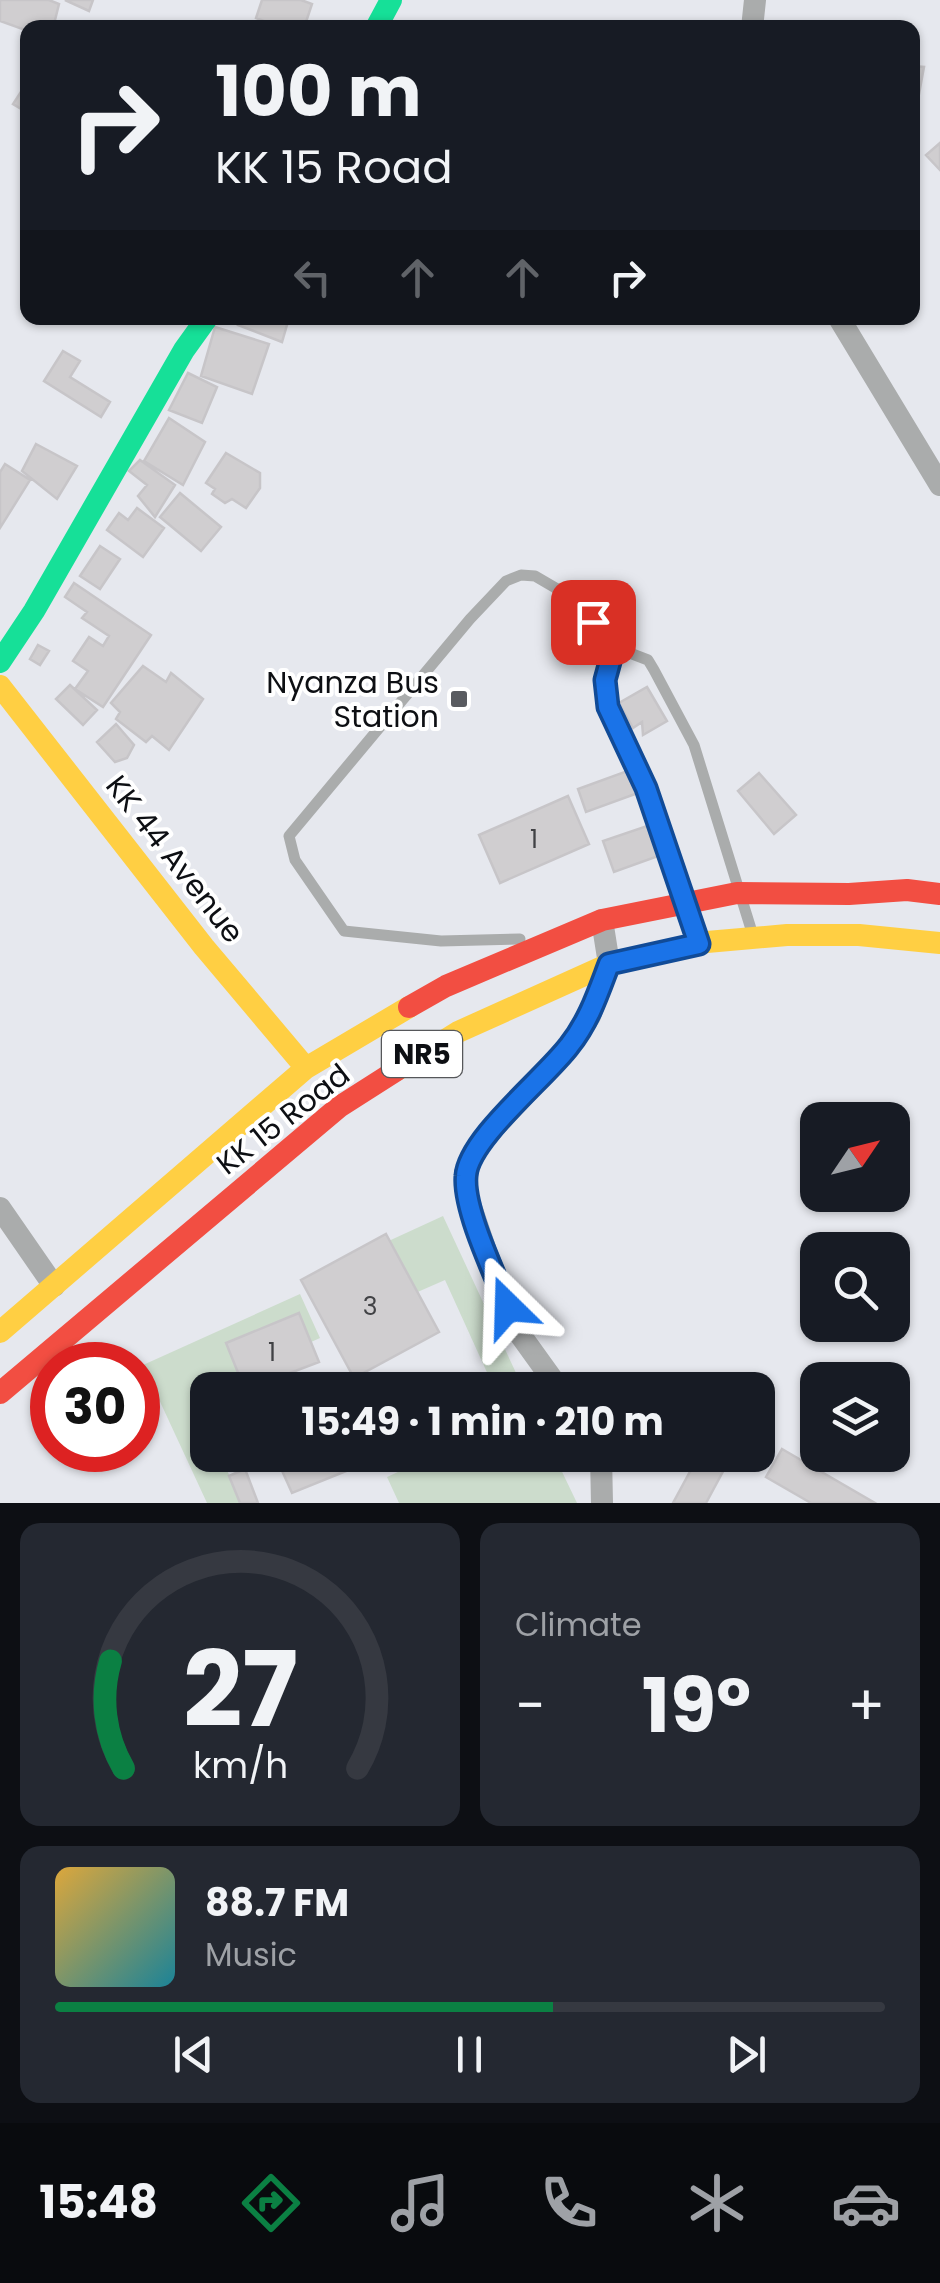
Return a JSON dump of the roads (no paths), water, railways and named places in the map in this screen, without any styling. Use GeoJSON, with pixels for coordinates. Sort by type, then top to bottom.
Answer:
{"type":"FeatureCollection","features":[{"type":"Feature","properties":{"kind":"main road"},"geometry":{"type":"LineString","coordinates":[[0,662],[34,611],[201,325]]}},
{"type":"Feature","properties":{"kind":"main road","name":"KK 44 Avenue"},"geometry":{"type":"LineString","coordinates":[[0,686],[204,947],[322,1087]]}},
{"type":"Feature","properties":{"kind":"main road","name":"KK 15 Road"},"geometry":{"type":"LineString","coordinates":[[0,1332],[54,1286],[322,1087],[446,986],[602,920],[737,893],[907,890],[940,894]]}},
{"type":"Feature","properties":{"kind":"main road","name":"KK 15 Road"},"geometry":{"type":"LineString","coordinates":[[0,1392],[322,1087],[458,1032],[609,964],[699,944],[754,938],[859,935],[940,943]]}},
{"type":"Feature","properties":{"kind":"street"},"geometry":{"type":"LineString","coordinates":[[843,325],[940,485]]}},
{"type":"Feature","properties":{"kind":"street"},"geometry":{"type":"LineString","coordinates":[[546,1372],[518,1334],[467,1195],[465,1173],[480,1142],[569,1047],[590,1016],[609,964],[602,920]]}},
{"type":"Feature","properties":{"kind":"street"},"geometry":{"type":"LineString","coordinates":[[0,1208],[54,1286]]}},
{"type":"Feature","properties":{"kind":"street"},"geometry":{"type":"LineString","coordinates":[[601,1472],[602,1503]]}},
{"type":"Feature","properties":{"kind":"lane"},"geometry":{"type":"LineString","coordinates":[[554,938],[441,941],[344,931],[295,860],[288,836],[470,619],[506,581],[522,575],[535,576],[571,597],[614,647],[648,660],[694,745],[754,938]]}},
{"type":"Feature","properties":{"kind":"lane"},"geometry":{"type":"LineString","coordinates":[[614,647],[605,680],[608,707],[646,788],[699,944]]}},
{"type":"Feature","properties":{"kind":"place","name":"Nyanza Bus Station"},"geometry":{"type":"Point","coordinates":[459,699]}}]}
